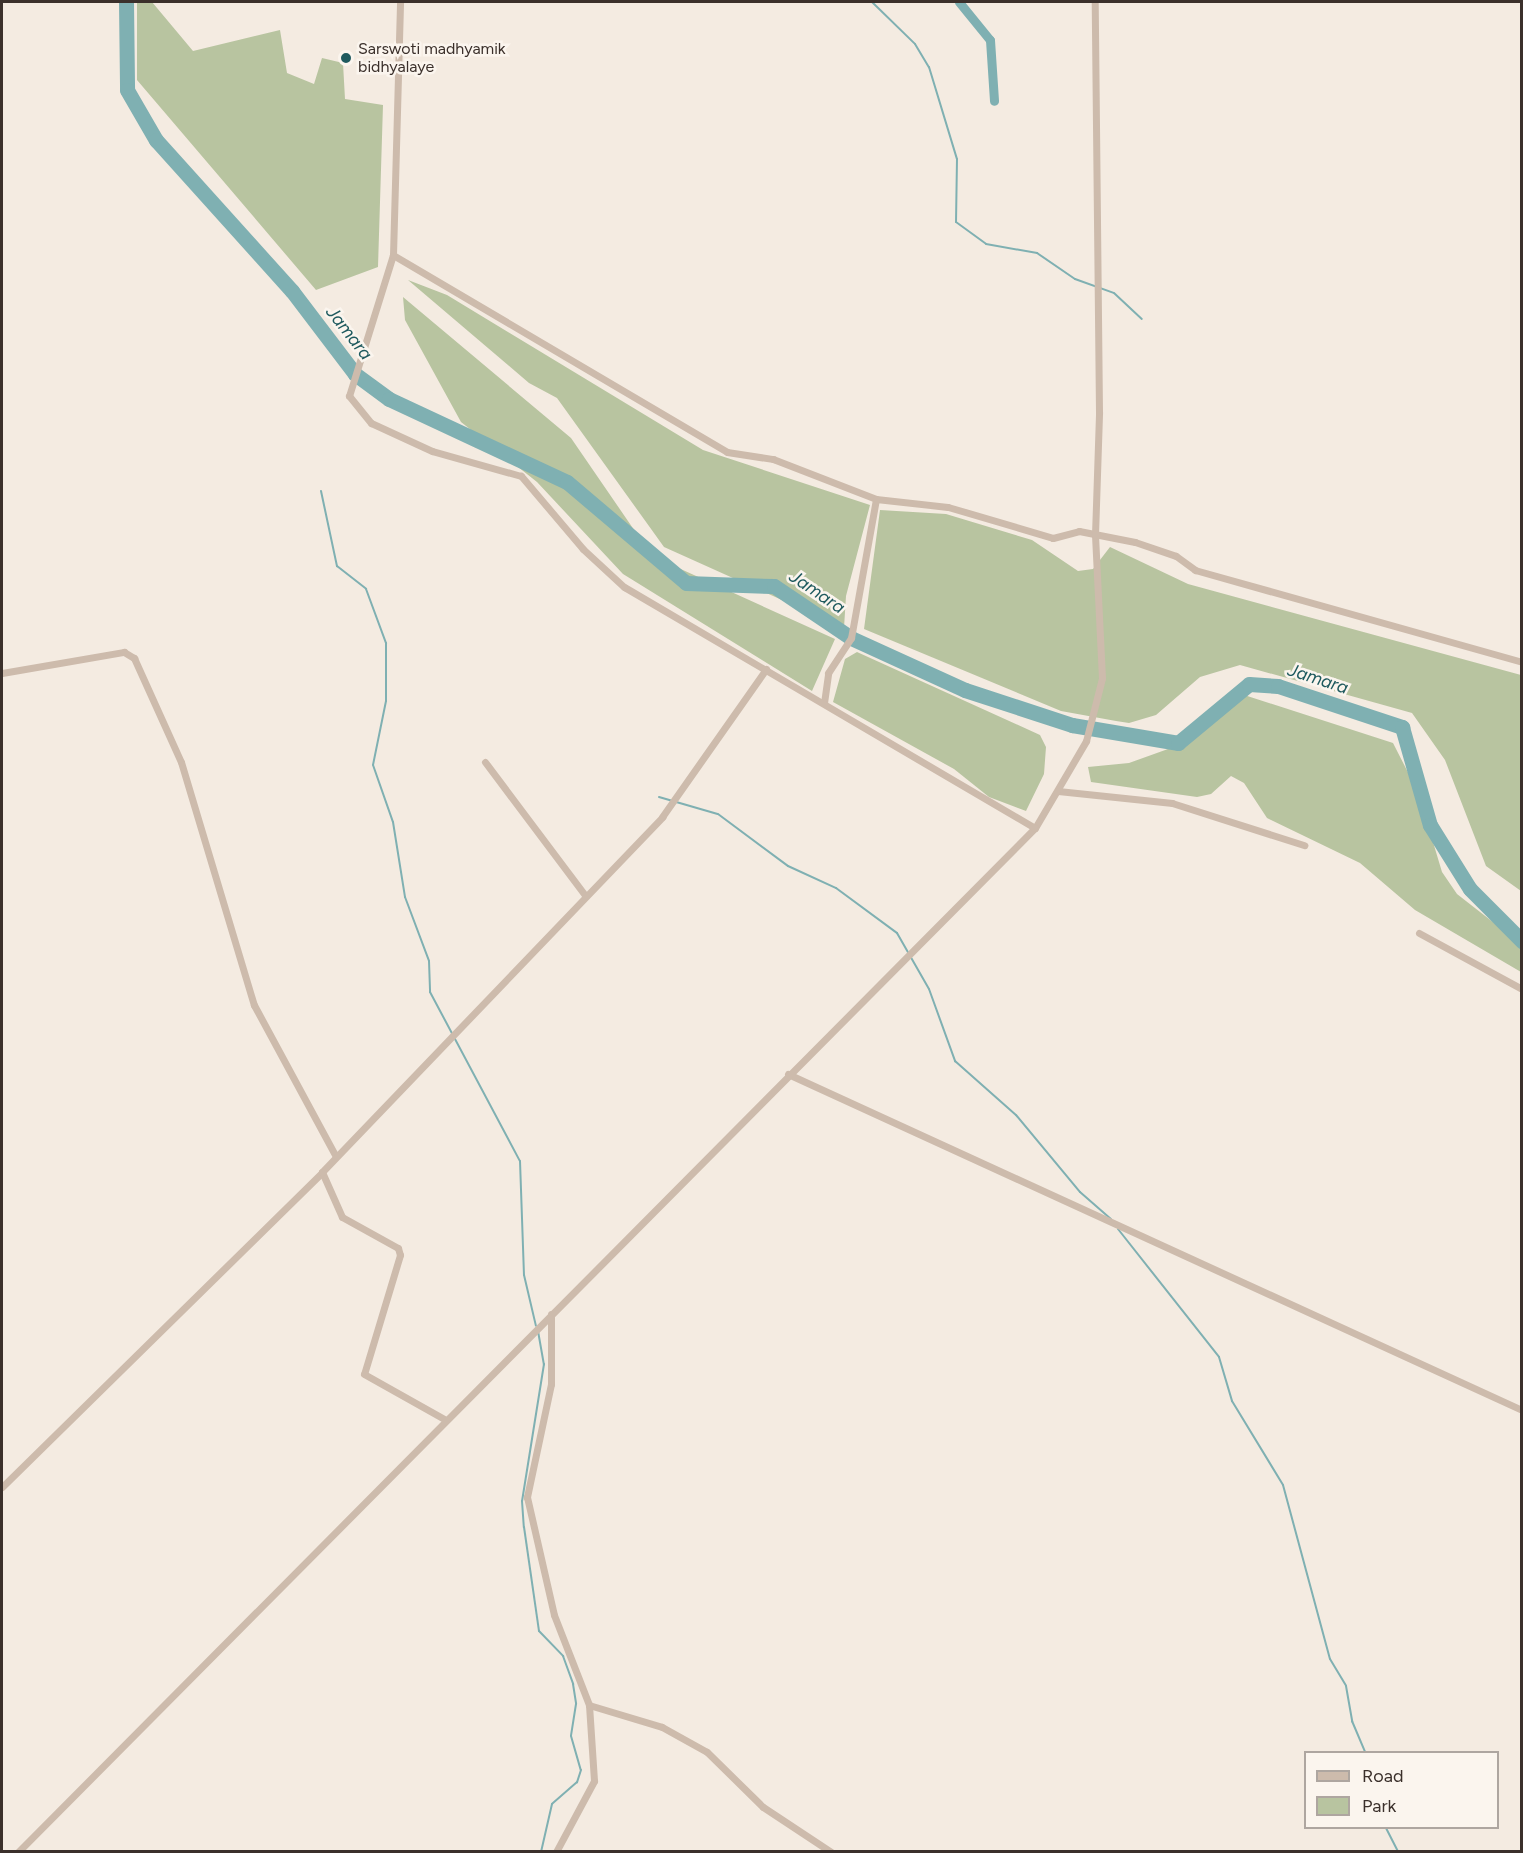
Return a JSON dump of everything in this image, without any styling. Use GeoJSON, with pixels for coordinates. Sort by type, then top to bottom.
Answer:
{"type":"FeatureCollection","features":[{"type":"Feature","properties":{"kind":"street"},"geometry":{"type":"LineString","coordinates":[[400,2],[393,255],[349,396],[371,423],[432,451],[521,476],[583,549],[624,587],[1035,828]]}},
{"type":"Feature","properties":{"kind":"street"},"geometry":{"type":"LineString","coordinates":[[18,1851],[1035,828],[1058,791],[1086,741],[1102,678],[1095,535],[1099,412],[1095,2]]}},
{"type":"Feature","properties":{"kind":"street"},"geometry":{"type":"LineString","coordinates":[[393,255],[727,452],[773,459],[876,499],[948,507],[1053,538],[1079,531],[1176,556],[1195,570],[1521,662]]}},
{"type":"Feature","properties":{"kind":"street"},"geometry":{"type":"LineString","coordinates":[[824,703],[828,673],[851,638],[876,499]]}},
{"type":"Feature","properties":{"kind":"street"},"geometry":{"type":"LineString","coordinates":[[2,673],[124,652],[134,658],[181,762],[254,1005],[335,1155]]}},
{"type":"Feature","properties":{"kind":"street"},"geometry":{"type":"LineString","coordinates":[[2,1487],[322,1172],[335,1155],[662,818],[766,669]]}},
{"type":"Feature","properties":{"kind":"street"},"geometry":{"type":"LineString","coordinates":[[485,762],[585,895]]}},
{"type":"Feature","properties":{"kind":"street"},"geometry":{"type":"LineString","coordinates":[[1058,791],[1172,803],[1304,845]]}},
{"type":"Feature","properties":{"kind":"street"},"geometry":{"type":"LineString","coordinates":[[1419,933],[1521,989]]}},
{"type":"Feature","properties":{"kind":"street"},"geometry":{"type":"LineString","coordinates":[[788,1074],[1521,1410]]}},
{"type":"Feature","properties":{"kind":"street"},"geometry":{"type":"LineString","coordinates":[[322,1172],[342,1217],[398,1248],[400,1255],[364,1374],[446,1420]]}},
{"type":"Feature","properties":{"kind":"street"},"geometry":{"type":"LineString","coordinates":[[551,1314],[551,1384],[527,1497],[554,1615],[589,1705],[594,1781],[556,1851]]}},
{"type":"Feature","properties":{"kind":"street"},"geometry":{"type":"LineString","coordinates":[[589,1705],[662,1727],[707,1752],[763,1807],[831,1851]]}},
{"type":"Feature","properties":{"kind":"green space"},"geometry":{"type":"Polygon","coordinates":[[[137,2],[152,2],[193,51],[280,30],[287,73],[314,84],[322,58],[343,63],[345,99],[383,105],[378,267],[316,290],[137,80],[137,2]]]}},
{"type":"Feature","properties":{"kind":"green space"},"geometry":{"type":"Polygon","coordinates":[[[408,280],[447,295],[703,450],[870,505],[846,596],[844,628],[664,547],[557,398],[529,383],[408,280]]]}},
{"type":"Feature","properties":{"kind":"green space"},"geometry":{"type":"Polygon","coordinates":[[[403,297],[571,438],[652,556],[835,639],[812,691],[623,574],[537,482],[461,422],[405,320],[403,297]]]}},
{"type":"Feature","properties":{"kind":"green space"},"geometry":{"type":"Polygon","coordinates":[[[880,510],[946,514],[1032,540],[1078,571],[1093,569],[1110,547],[1188,584],[1521,675],[1521,891],[1486,866],[1445,760],[1412,713],[1240,665],[1200,677],[1156,715],[1129,723],[1061,711],[864,629],[880,510]]]}},
{"type":"Feature","properties":{"kind":"green space"},"geometry":{"type":"Polygon","coordinates":[[[857,652],[1040,735],[1046,747],[1044,774],[1026,811],[989,797],[954,769],[833,702],[845,659],[857,652]]]}},
{"type":"Feature","properties":{"kind":"green space"},"geometry":{"type":"Polygon","coordinates":[[[1238,693],[1393,743],[1418,792],[1442,872],[1457,894],[1521,944],[1521,972],[1415,910],[1360,863],[1267,818],[1244,783],[1231,776],[1211,794],[1197,797],[1091,782],[1088,767],[1129,763],[1168,749],[1217,715],[1238,693]]]}},
{"type":"Feature","properties":{"kind":"waterway","name":"Jamara"},"geometry":{"type":"LineString","coordinates":[[126,2],[127,90],[156,140],[292,291],[355,374],[389,399],[567,482],[686,583],[774,586],[851,638],[965,690],[1072,725],[1178,743],[1249,684],[1278,686],[1402,727],[1430,825],[1470,889],[1522,941]]}},
{"type":"Feature","properties":{"kind":"waterway"},"geometry":{"type":"LineString","coordinates":[[872,2],[915,44],[929,67],[957,159],[956,222],[986,244],[1037,253],[1075,279],[1114,293],[1142,319]]}},
{"type":"Feature","properties":{"kind":"waterway"},"geometry":{"type":"LineString","coordinates":[[959,2],[990,40],[994,101]]}},
{"type":"Feature","properties":{"kind":"waterway"},"geometry":{"type":"LineString","coordinates":[[321,491],[337,566],[366,589],[386,643],[386,701],[373,765],[393,822],[405,897],[429,961],[430,992],[520,1161],[524,1275],[536,1326]]}},
{"type":"Feature","properties":{"kind":"waterway"},"geometry":{"type":"LineString","coordinates":[[659,797],[718,814],[788,866],[836,888],[897,933],[929,989],[955,1061],[1016,1115],[1080,1192],[1111,1219]]}},
{"type":"Feature","properties":{"kind":"waterway"},"geometry":{"type":"LineString","coordinates":[[1118,1229],[1219,1357],[1232,1401],[1283,1485],[1330,1659],[1346,1686],[1352,1721],[1365,1751]]}},
{"type":"Feature","properties":{"kind":"waterway"},"geometry":{"type":"LineString","coordinates":[[538,1331],[544,1364],[522,1501],[524,1527],[539,1631],[563,1656],[573,1684],[576,1704],[571,1736],[581,1770],[577,1782],[552,1804],[541,1852]]}},
{"type":"Feature","properties":{"kind":"waterway"},"geometry":{"type":"LineString","coordinates":[[1386,1829],[1398,1852]]}},
{"type":"Feature","properties":{"kind":"place","name":"Sarswoti madhyamik bidhyalaye"},"geometry":{"type":"Point","coordinates":[346,58]}}]}
